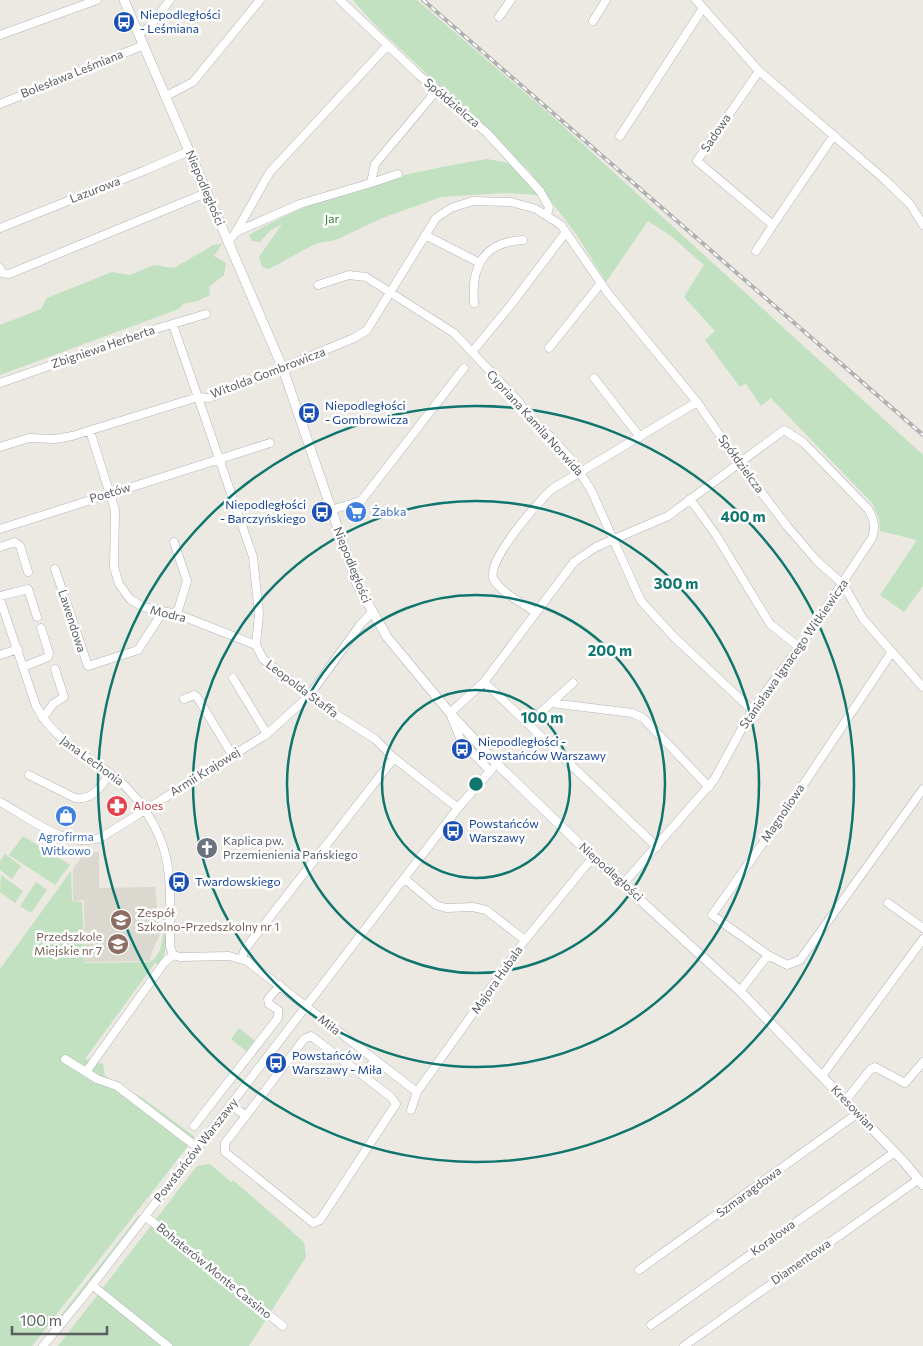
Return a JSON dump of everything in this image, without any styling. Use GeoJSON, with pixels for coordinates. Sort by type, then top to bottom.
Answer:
{"type":"FeatureCollection","features":[{"type":"Feature","properties":{"kind":"street"},"geometry":{"type":"LineString","coordinates":[[0,35],[97,0]]}},
{"type":"Feature","properties":{"kind":"street","name":"Niepodległości"},"geometry":{"type":"LineString","coordinates":[[124,0],[283,369],[357,584],[372,612],[399,654],[496,763],[593,857],[624,883],[782,1032]]}},
{"type":"Feature","properties":{"kind":"street"},"geometry":{"type":"LineString","coordinates":[[139,34],[149,27],[170,0]]}},
{"type":"Feature","properties":{"kind":"street"},"geometry":{"type":"LineString","coordinates":[[166,96],[193,82],[260,0]]}},
{"type":"Feature","properties":{"kind":"street","name":"Spółdzielcza"},"geometry":{"type":"LineString","coordinates":[[340,0],[387,46],[487,133],[545,198],[549,206],[547,215]]}},
{"type":"Feature","properties":{"kind":"street"},"geometry":{"type":"LineString","coordinates":[[499,18],[511,0]]}},
{"type":"Feature","properties":{"kind":"street"},"geometry":{"type":"LineString","coordinates":[[593,21],[606,0]]}},
{"type":"Feature","properties":{"kind":"street"},"geometry":{"type":"LineString","coordinates":[[696,0],[758,72],[834,135],[910,204],[923,224]]}},
{"type":"Feature","properties":{"kind":"street"},"geometry":{"type":"LineString","coordinates":[[620,136],[703,8]]}},
{"type":"Feature","properties":{"kind":"street","name":"Bolesława Leśmiana"},"geometry":{"type":"LineString","coordinates":[[0,104],[144,45]]}},
{"type":"Feature","properties":{"kind":"street"},"geometry":{"type":"LineString","coordinates":[[228,242],[236,232],[270,172],[387,46]]}},
{"type":"Feature","properties":{"kind":"street","name":"Sadowa"},"geometry":{"type":"LineString","coordinates":[[758,72],[697,162],[773,225]]}},
{"type":"Feature","properties":{"kind":"street"},"geometry":{"type":"LineString","coordinates":[[371,183],[375,164],[437,90]]}},
{"type":"Feature","properties":{"kind":"street"},"geometry":{"type":"LineString","coordinates":[[756,251],[834,135]]}},
{"type":"Feature","properties":{"kind":"street","name":"Lazurowa"},"geometry":{"type":"LineString","coordinates":[[0,228],[189,151]]}},
{"type":"Feature","properties":{"kind":"street"},"geometry":{"type":"LineString","coordinates":[[236,232],[300,204],[398,174]]}},
{"type":"Feature","properties":{"kind":"street"},"geometry":{"type":"LineString","coordinates":[[0,268],[2,273],[17,270],[206,193]]}},
{"type":"Feature","properties":{"kind":"street","name":"Witolda Gombrowicza"},"geometry":{"type":"LineString","coordinates":[[0,447],[29,438],[55,440],[198,397],[209,398],[354,338],[367,330],[436,218],[442,213],[473,201],[517,203],[547,215],[566,232]]}},
{"type":"Feature","properties":{"kind":"street"},"geometry":{"type":"LineString","coordinates":[[472,352],[510,306],[566,232]]}},
{"type":"Feature","properties":{"kind":"street","name":"Spółdzielcza"},"geometry":{"type":"LineString","coordinates":[[566,232],[601,283],[697,402],[739,462],[811,554],[843,584],[863,619],[923,687]]}},
{"type":"Feature","properties":{"kind":"street"},"geometry":{"type":"LineString","coordinates":[[425,235],[478,262]]}},
{"type":"Feature","properties":{"kind":"street"},"geometry":{"type":"LineString","coordinates":[[474,303],[473,286],[478,262],[492,249],[502,244],[523,240]]}},
{"type":"Feature","properties":{"kind":"street","name":"Cypriana Kamila Norwida"},"geometry":{"type":"LineString","coordinates":[[318,285],[349,275],[366,277],[454,334],[520,403],[530,420],[550,436],[581,473],[641,601],[680,643],[752,710]]}},
{"type":"Feature","properties":{"kind":"street"},"geometry":{"type":"LineString","coordinates":[[549,348],[601,283]]}},
{"type":"Feature","properties":{"kind":"street","name":"Zbigniewa Herberta"},"geometry":{"type":"LineString","coordinates":[[0,382],[206,314]]}},
{"type":"Feature","properties":{"kind":"street"},"geometry":{"type":"LineString","coordinates":[[173,325],[254,558],[259,614],[256,645]]}},
{"type":"Feature","properties":{"kind":"street"},"geometry":{"type":"LineString","coordinates":[[331,510],[361,501],[464,368]]}},
{"type":"Feature","properties":{"kind":"street"},"geometry":{"type":"LineString","coordinates":[[594,378],[640,437]]}},
{"type":"Feature","properties":{"kind":"street"},"geometry":{"type":"LineString","coordinates":[[536,613],[500,587],[493,579],[491,572],[496,560],[539,500],[552,489],[697,402]]}},
{"type":"Feature","properties":{"kind":"street","name":"Stanisława Ignacego Witkiewicza"},"geometry":{"type":"LineString","coordinates":[[624,883],[709,787],[752,710],[843,584],[872,538],[873,516],[859,498],[803,442],[784,430],[739,462]]}},
{"type":"Feature","properties":{"kind":"street"},"geometry":{"type":"LineString","coordinates":[[90,431],[110,493]]}},
{"type":"Feature","properties":{"kind":"street"},"geometry":{"type":"LineString","coordinates":[[220,460],[270,443]]}},
{"type":"Feature","properties":{"kind":"street","name":"Poetów"},"geometry":{"type":"LineString","coordinates":[[0,529],[220,460]]}},
{"type":"Feature","properties":{"kind":"street"},"geometry":{"type":"LineString","coordinates":[[490,771],[461,741],[450,713],[484,682],[574,562],[584,554],[668,516],[739,462]]}},
{"type":"Feature","properties":{"kind":"street","name":"Modra"},"geometry":{"type":"LineString","coordinates":[[110,493],[115,510],[114,567],[119,584],[130,599],[142,607],[162,613],[177,614],[256,645]]}},
{"type":"Feature","properties":{"kind":"street"},"geometry":{"type":"LineString","coordinates":[[690,499],[716,535],[770,624],[799,647]]}},
{"type":"Feature","properties":{"kind":"street"},"geometry":{"type":"LineString","coordinates":[[0,547],[14,542],[20,546],[28,572]]}},
{"type":"Feature","properties":{"kind":"street"},"geometry":{"type":"LineString","coordinates":[[174,542],[188,580],[177,614]]}},
{"type":"Feature","properties":{"kind":"street","name":"Lawendowa"},"geometry":{"type":"LineString","coordinates":[[55,569],[88,666],[138,650],[162,613]]}},
{"type":"Feature","properties":{"kind":"street"},"geometry":{"type":"LineString","coordinates":[[0,597],[28,589],[38,617]]}},
{"type":"Feature","properties":{"kind":"street","name":"Jana Lechonia"},"geometry":{"type":"LineString","coordinates":[[0,597],[36,706],[43,718],[52,731],[64,741],[126,786],[144,811],[167,860],[170,946],[173,955]]}},
{"type":"Feature","properties":{"kind":"street","name":"Armii Krajowej"},"geometry":{"type":"LineString","coordinates":[[0,802],[55,832],[76,840],[102,837],[267,734],[310,696],[360,625],[372,612]]}},
{"type":"Feature","properties":{"kind":"street"},"geometry":{"type":"LineString","coordinates":[[23,667],[48,657],[49,653],[41,628]]}},
{"type":"Feature","properties":{"kind":"street","name":"Leopolda Staffa"},"geometry":{"type":"LineString","coordinates":[[256,645],[263,659],[310,696],[357,729],[375,738],[394,758],[458,808]]}},
{"type":"Feature","properties":{"kind":"street"},"geometry":{"type":"LineString","coordinates":[[0,655],[18,649]]}},
{"type":"Feature","properties":{"kind":"street","name":"Magnoliowa"},"geometry":{"type":"LineString","coordinates":[[891,653],[783,815],[712,915],[768,955],[787,965],[800,960],[923,789]]}},
{"type":"Feature","properties":{"kind":"street"},"geometry":{"type":"LineString","coordinates":[[43,718],[53,704],[64,696],[55,669]]}},
{"type":"Feature","properties":{"kind":"street"},"geometry":{"type":"LineString","coordinates":[[233,678],[267,734]]}},
{"type":"Feature","properties":{"kind":"street"},"geometry":{"type":"LineString","coordinates":[[484,682],[657,847]]}},
{"type":"Feature","properties":{"kind":"street"},"geometry":{"type":"LineString","coordinates":[[528,724],[573,683]]}},
{"type":"Feature","properties":{"kind":"street"},"geometry":{"type":"LineString","coordinates":[[184,699],[197,697],[233,756]]}},
{"type":"Feature","properties":{"kind":"street"},"geometry":{"type":"LineString","coordinates":[[551,703],[632,713],[643,718],[709,787]]}},
{"type":"Feature","properties":{"kind":"street"},"geometry":{"type":"LineString","coordinates":[[86,1072],[164,963],[173,955],[180,957],[229,956],[242,958],[245,949],[394,758]]}},
{"type":"Feature","properties":{"kind":"street","name":"Powstańców Warszawy"},"geometry":{"type":"LineString","coordinates":[[43,1346],[405,880],[458,808],[496,763]]}},
{"type":"Feature","properties":{"kind":"street"},"geometry":{"type":"LineString","coordinates":[[29,775],[75,798],[83,800],[94,794],[110,773]]}},
{"type":"Feature","properties":{"kind":"street","name":"Majora Hubala"},"geometry":{"type":"LineString","coordinates":[[411,1110],[417,1092],[524,940],[593,857]]}},
{"type":"Feature","properties":{"kind":"street"},"geometry":{"type":"LineString","coordinates":[[405,880],[436,905],[446,908],[473,907],[486,910],[524,940]]}},
{"type":"Feature","properties":{"kind":"street"},"geometry":{"type":"LineString","coordinates":[[888,903],[923,928]]}},
{"type":"Feature","properties":{"kind":"street"},"geometry":{"type":"LineString","coordinates":[[822,1076],[923,939]]}},
{"type":"Feature","properties":{"kind":"street"},"geometry":{"type":"LineString","coordinates":[[740,991],[768,955]]}},
{"type":"Feature","properties":{"kind":"street","name":"Miła"},"geometry":{"type":"LineString","coordinates":[[242,958],[280,985],[417,1092]]}},
{"type":"Feature","properties":{"kind":"street"},"geometry":{"type":"LineString","coordinates":[[194,1126],[278,1018],[279,1014],[269,1004],[268,999],[280,985]]}},
{"type":"Feature","properties":{"kind":"street","name":"Kresowian"},"geometry":{"type":"LineString","coordinates":[[782,1032],[921,1182]]}},
{"type":"Feature","properties":{"kind":"street"},"geometry":{"type":"LineString","coordinates":[[308,1036],[314,1037],[390,1096],[396,1104],[359,1163],[316,1223],[310,1222],[225,1152],[225,1143],[246,1116],[308,1036]]}},
{"type":"Feature","properties":{"kind":"street"},"geometry":{"type":"LineString","coordinates":[[64,1059],[97,1079],[117,1086],[198,1148]]}},
{"type":"Feature","properties":{"kind":"street"},"geometry":{"type":"LineString","coordinates":[[362,1075],[375,1060]]}},
{"type":"Feature","properties":{"kind":"street"},"geometry":{"type":"LineString","coordinates":[[846,1100],[870,1070],[875,1067],[906,1083],[923,1062]]}},
{"type":"Feature","properties":{"kind":"street"},"geometry":{"type":"LineString","coordinates":[[231,1105],[246,1116]]}},
{"type":"Feature","properties":{"kind":"street","name":"Szmaragdowa"},"geometry":{"type":"LineString","coordinates":[[639,1270],[858,1113]]}},
{"type":"Feature","properties":{"kind":"street"},"geometry":{"type":"LineString","coordinates":[[204,1114],[216,1124]]}},
{"type":"Feature","properties":{"kind":"street","name":"Koralowa"},"geometry":{"type":"LineString","coordinates":[[651,1325],[895,1152]]}},
{"type":"Feature","properties":{"kind":"street","name":"Diamentowa"},"geometry":{"type":"LineString","coordinates":[[684,1346],[921,1182]]}},
{"type":"Feature","properties":{"kind":"street","name":"Bohaterów Monte Cassino"},"geometry":{"type":"LineString","coordinates":[[145,1216],[283,1326]]}},
{"type":"Feature","properties":{"kind":"street"},"geometry":{"type":"LineString","coordinates":[[92,1285],[168,1346]]}},
{"type":"Feature","properties":{"kind":"shaded area","name":"Zespół Szkolno-Przedszkolny nr 1"},"geometry":{"type":"Polygon","coordinates":[[[99,852],[99,888],[155,887],[160,935],[152,951],[150,961],[85,962],[84,900],[73,901],[73,869],[84,853],[99,852]]]}},
{"type":"Feature","properties":{"kind":"green space"},"geometry":{"type":"Polygon","coordinates":[[[353,0],[417,0],[553,117],[923,455],[923,586],[904,612],[880,595],[917,540],[880,531],[879,518],[872,503],[771,398],[761,406],[746,384],[740,387],[705,340],[715,331],[684,297],[704,265],[671,236],[648,221],[606,282],[578,237],[528,170],[375,25],[353,0]]]}},
{"type":"Feature","properties":{"kind":"green space","name":"Jar"},"geometry":{"type":"Polygon","coordinates":[[[487,159],[514,164],[539,195],[504,193],[441,197],[380,219],[336,240],[317,243],[269,269],[262,267],[259,257],[282,224],[271,230],[260,242],[252,241],[249,235],[305,207],[364,186],[425,170],[487,159]]]}},
{"type":"Feature","properties":{"kind":"green space"},"geometry":{"type":"Polygon","coordinates":[[[222,244],[214,256],[226,263],[224,275],[209,287],[210,295],[197,301],[183,304],[179,309],[0,375],[0,325],[41,309],[47,298],[112,272],[130,275],[154,265],[174,268],[213,245],[222,244]]]}},
{"type":"Feature","properties":{"kind":"green space"},"geometry":{"type":"Polygon","coordinates":[[[23,836],[70,865],[55,885],[9,855],[23,836]]]}},
{"type":"Feature","properties":{"kind":"green space"},"geometry":{"type":"Polygon","coordinates":[[[5,854],[21,866],[12,879],[0,870],[0,861],[5,854]]]}},
{"type":"Feature","properties":{"kind":"green space"},"geometry":{"type":"Polygon","coordinates":[[[71,871],[72,901],[82,902],[85,963],[150,962],[161,948],[163,916],[166,916],[166,942],[162,960],[159,965],[155,963],[85,1059],[103,1064],[105,1076],[144,1099],[195,1137],[32,1346],[0,1346],[0,969],[71,871]]]}},
{"type":"Feature","properties":{"kind":"green space"},"geometry":{"type":"Polygon","coordinates":[[[1,875],[23,891],[15,903],[0,892],[1,875]]]}},
{"type":"Feature","properties":{"kind":"green space"},"geometry":{"type":"Polygon","coordinates":[[[36,882],[47,890],[31,913],[20,906],[36,882]]]}},
{"type":"Feature","properties":{"kind":"green space"},"geometry":{"type":"Polygon","coordinates":[[[239,1028],[255,1041],[247,1052],[231,1039],[239,1028]]]}},
{"type":"Feature","properties":{"kind":"green space"},"geometry":{"type":"Polygon","coordinates":[[[210,1164],[231,1182],[233,1180],[304,1242],[306,1257],[249,1346],[58,1346],[197,1166],[210,1164]]]}},
{"type":"Feature","properties":{"kind":"green space"},"geometry":{"type":"Polygon","coordinates":[[[139,1215],[139,1219],[63,1317],[61,1315],[139,1215]]]}},
{"type":"Feature","properties":{"kind":"railway"},"geometry":{"type":"LineString","coordinates":[[423,0],[923,435]]}},
{"type":"Feature","properties":{"kind":"place","name":"Niepodległości - Leśmiana"},"geometry":{"type":"Point","coordinates":[124,22]}},
{"type":"Feature","properties":{"kind":"place","name":"Niepodległości - Gombrowicza"},"geometry":{"type":"Point","coordinates":[309,413]}},
{"type":"Feature","properties":{"kind":"place","name":"Niepodległości - Barczyńskiego"},"geometry":{"type":"Point","coordinates":[322,512]}},
{"type":"Feature","properties":{"kind":"place","name":"Żabka"},"geometry":{"type":"Point","coordinates":[356,512]}},
{"type":"Feature","properties":{"kind":"place","name":"Niepodległości - Powstańców Warszawy"},"geometry":{"type":"Point","coordinates":[462,749]}},
{"type":"Feature","properties":{"kind":"place","name":"Aloes"},"geometry":{"type":"Point","coordinates":[117,806]}},
{"type":"Feature","properties":{"kind":"place","name":"Agrofirma Witkowo"},"geometry":{"type":"Point","coordinates":[66,816]}},
{"type":"Feature","properties":{"kind":"place","name":"Powstańców Warszawy"},"geometry":{"type":"Point","coordinates":[453,831]}},
{"type":"Feature","properties":{"kind":"place","name":"Kaplica pw. Przemienienia Pańskiego"},"geometry":{"type":"Point","coordinates":[207,848]}},
{"type":"Feature","properties":{"kind":"place","name":"Twardowskiego"},"geometry":{"type":"Point","coordinates":[179,882]}},
{"type":"Feature","properties":{"kind":"place","name":"Zespół Szkolno-Przedszkolny nr 1"},"geometry":{"type":"Point","coordinates":[121,920]}},
{"type":"Feature","properties":{"kind":"place","name":"Przedszkole Miejskie nr 7"},"geometry":{"type":"Point","coordinates":[118,944]}},
{"type":"Feature","properties":{"kind":"place","name":"Powstańców Warszawy - Miła"},"geometry":{"type":"Point","coordinates":[276,1063]}}]}
